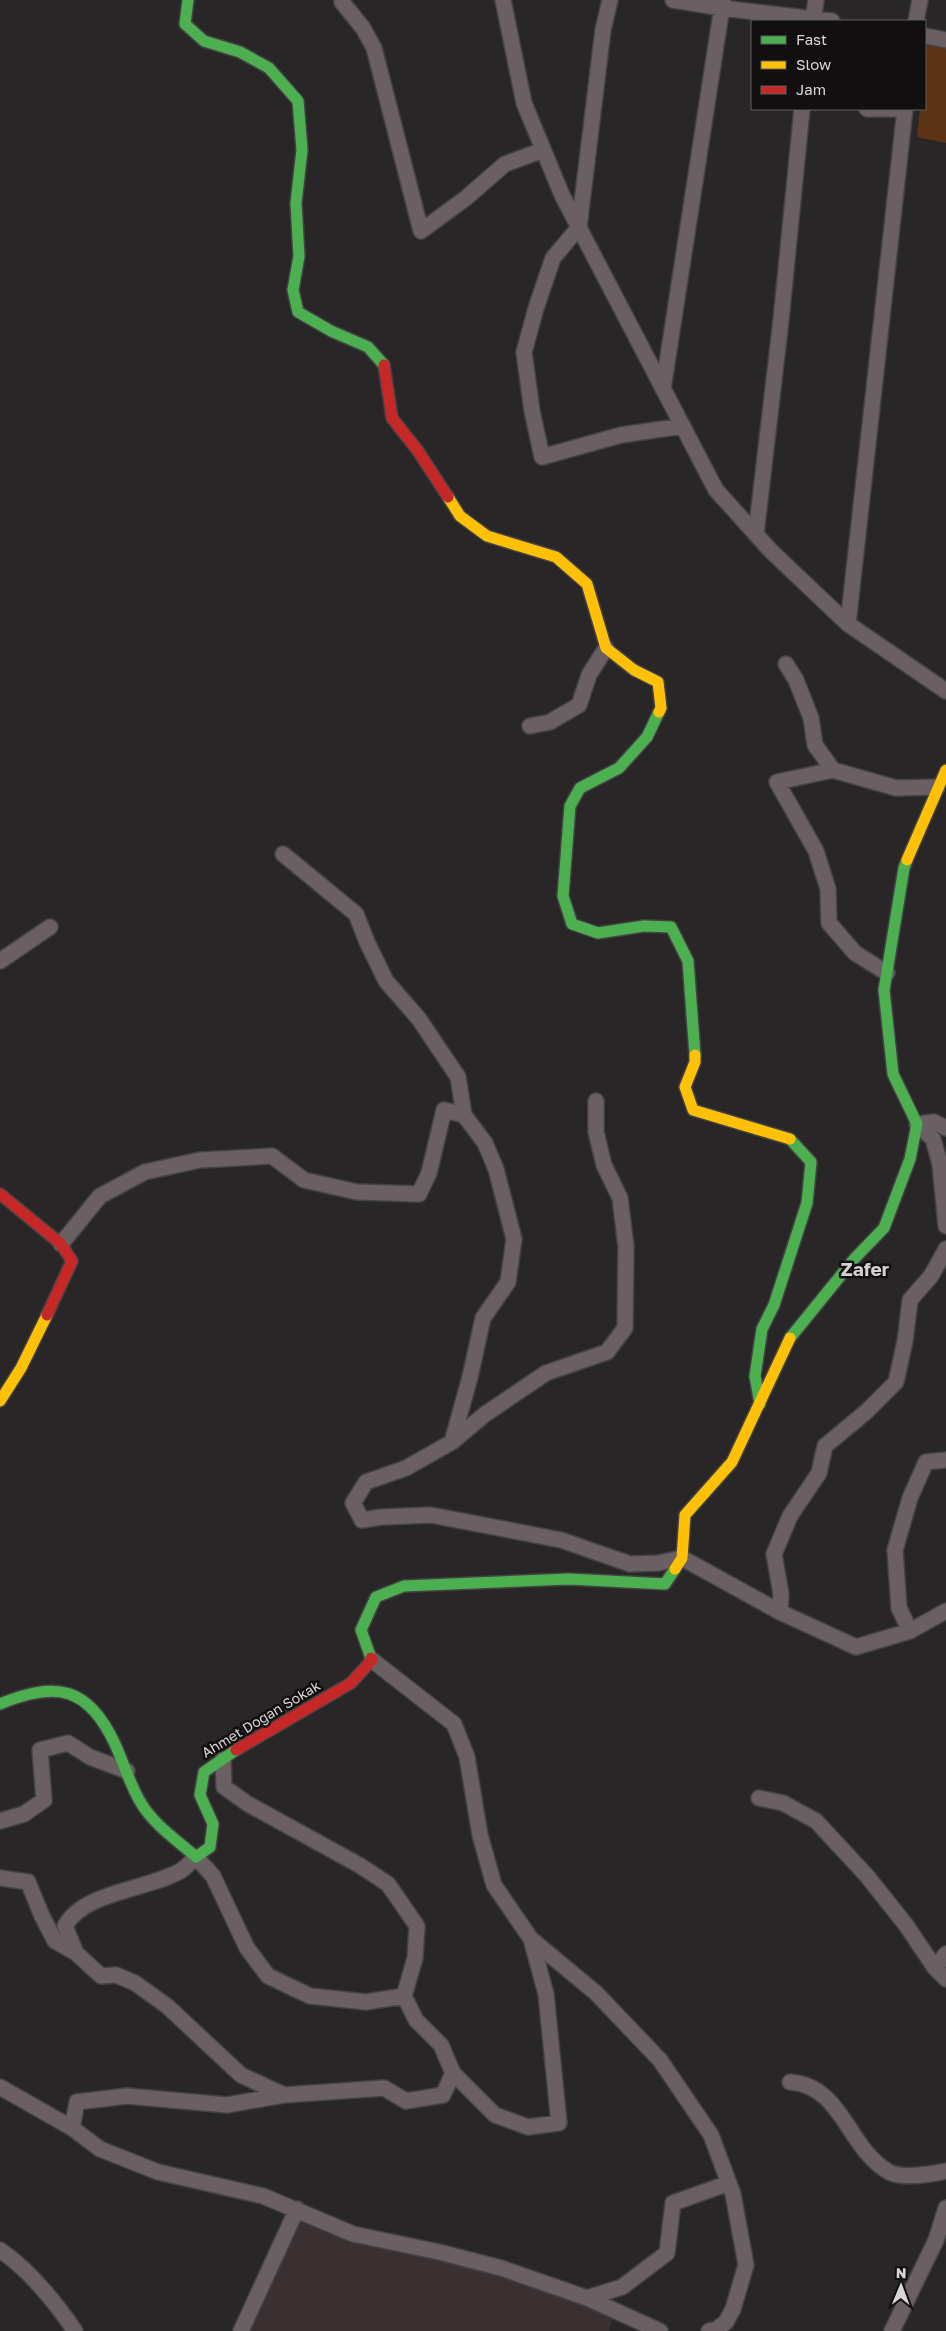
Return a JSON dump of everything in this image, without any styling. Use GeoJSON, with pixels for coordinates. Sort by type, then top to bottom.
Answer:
{"type":"FeatureCollection","features":[{"type":"Feature","properties":{"kind":"street"},"geometry":{"type":"LineString","coordinates":[[188,0],[184,24],[204,41],[240,52],[269,68],[298,101],[302,150],[296,203],[299,256],[293,290],[298,312],[331,331],[368,346],[385,366],[392,418],[418,451],[460,516],[487,536],[556,557],[587,584],[606,648],[634,670],[658,682],[661,708],[647,737],[619,768],[580,788],[570,806],[563,896],[572,924],[598,933],[644,926],[671,927],[688,961],[695,1062],[685,1087],[693,1110],[788,1137],[810,1162],[807,1203],[785,1266],[774,1305],[762,1329],[755,1376],[760,1404]]}},
{"type":"Feature","properties":{"kind":"street"},"geometry":{"type":"LineString","coordinates":[[342,0],[374,48],[420,231],[466,198],[506,164],[544,150]]}},
{"type":"Feature","properties":{"kind":"street"},"geometry":{"type":"LineString","coordinates":[[503,0],[524,103],[562,196],[716,490],[756,534],[848,624],[946,691]]}},
{"type":"Feature","properties":{"kind":"street"},"geometry":{"type":"LineString","coordinates":[[610,0],[603,30],[579,227],[553,258],[536,308],[524,352],[532,411],[542,457],[621,435],[683,426]]}},
{"type":"Feature","properties":{"kind":"street"},"geometry":{"type":"LineString","coordinates":[[673,0],[722,4],[813,20],[816,0]]}},
{"type":"Feature","properties":{"kind":"street"},"geometry":{"type":"LineString","coordinates":[[916,20],[920,0]]}},
{"type":"Feature","properties":{"kind":"street"},"geometry":{"type":"LineString","coordinates":[[663,389],[722,4]]}},
{"type":"Feature","properties":{"kind":"street"},"geometry":{"type":"LineString","coordinates":[[926,36],[946,40]]}},
{"type":"Feature","properties":{"kind":"street"},"geometry":{"type":"LineString","coordinates":[[756,534],[781,320],[802,110]]}},
{"type":"Feature","properties":{"kind":"street"},"geometry":{"type":"LineString","coordinates":[[848,624],[905,110]]}},
{"type":"Feature","properties":{"kind":"street"},"geometry":{"type":"LineString","coordinates":[[530,726],[550,722],[579,705],[589,674],[606,648]]}},
{"type":"Feature","properties":{"kind":"street"},"geometry":{"type":"LineString","coordinates":[[786,664],[796,680],[811,718],[815,745],[833,770]]}},
{"type":"Feature","properties":{"kind":"street"},"geometry":{"type":"LineString","coordinates":[[887,973],[855,953],[830,923],[828,889],[816,851],[777,782],[833,770],[896,788],[938,787]]}},
{"type":"Feature","properties":{"kind":"street"},"geometry":{"type":"LineString","coordinates":[[946,770],[904,868],[884,990],[893,1074],[917,1124],[933,1139],[940,1164],[946,1226]]}},
{"type":"Feature","properties":{"kind":"street"},"geometry":{"type":"LineString","coordinates":[[283,854],[356,914],[386,981],[418,1019],[458,1077],[464,1115],[485,1144],[498,1177],[514,1239],[508,1282],[483,1318],[470,1377],[452,1442]]}},
{"type":"Feature","properties":{"kind":"street"},"geometry":{"type":"LineString","coordinates":[[0,961],[50,927]]}},
{"type":"Feature","properties":{"kind":"street"},"geometry":{"type":"LineString","coordinates":[[596,1101],[596,1132],[604,1165],[620,1198],[626,1247],[625,1328],[606,1352],[546,1372],[484,1415],[452,1442],[406,1468],[366,1482],[353,1503],[362,1520],[382,1517],[431,1515],[561,1540],[630,1564],[658,1563],[682,1558],[780,1612],[856,1647],[910,1631],[946,1611]]}},
{"type":"Feature","properties":{"kind":"street"},"geometry":{"type":"LineString","coordinates":[[62,1244],[100,1196],[145,1172],[200,1160],[272,1156],[304,1180],[357,1192],[419,1194],[429,1173],[444,1110],[464,1115]]}},
{"type":"Feature","properties":{"kind":"street"},"geometry":{"type":"LineString","coordinates":[[917,1124],[934,1122],[946,1128]]}},
{"type":"Feature","properties":{"kind":"street"},"geometry":{"type":"LineString","coordinates":[[709,2331],[726,2326],[734,2309],[746,2265],[733,2194],[711,2135],[660,2060],[596,1992],[531,1940],[494,1884],[480,1835],[467,1757],[454,1724],[372,1660],[361,1630],[376,1597],[404,1586],[569,1579],[665,1584],[682,1558],[685,1515],[732,1462],[789,1340],[855,1258],[884,1228],[910,1159],[917,1124]]}},
{"type":"Feature","properties":{"kind":"street"},"geometry":{"type":"LineString","coordinates":[[0,1194],[62,1244],[72,1261],[17,1374],[0,1401]]}},
{"type":"Feature","properties":{"kind":"street"},"geometry":{"type":"LineString","coordinates":[[780,1612],[781,1594],[774,1554],[790,1516],[819,1473],[825,1446],[866,1412],[896,1382],[905,1341],[910,1300],[931,1276],[946,1249]]}},
{"type":"Feature","properties":{"kind":"street"},"geometry":{"type":"LineString","coordinates":[[910,1631],[899,1608],[895,1550],[910,1498],[926,1462],[946,1460]]}},
{"type":"Feature","properties":{"kind":"street","name":"Ahmet Doğan Sokak"},"geometry":{"type":"LineString","coordinates":[[196,1857],[210,1847],[213,1824],[200,1795],[204,1772],[244,1744],[351,1683],[372,1660]]}},
{"type":"Feature","properties":{"kind":"street"},"geometry":{"type":"LineString","coordinates":[[0,1704],[33,1692],[68,1691],[94,1707],[114,1742],[142,1805],[213,1876],[247,1948],[268,1976],[310,1996],[366,2002],[404,1996]]}},
{"type":"Feature","properties":{"kind":"street"},"geometry":{"type":"LineString","coordinates":[[0,1820],[24,1814],[44,1800],[40,1750],[68,1743],[90,1757],[127,1771]]}},
{"type":"Feature","properties":{"kind":"street"},"geometry":{"type":"LineString","coordinates":[[223,1759],[224,1787],[248,1804],[359,1865],[388,1884],[417,1926],[415,1958],[404,1996],[416,2020],[441,2045],[453,2073],[495,2115],[528,2127],[559,2123],[546,1994],[531,1940]]}},
{"type":"Feature","properties":{"kind":"street"},"geometry":{"type":"LineString","coordinates":[[759,1798],[782,1803],[816,1821],[867,1876],[941,1974]]}},
{"type":"Feature","properties":{"kind":"street"},"geometry":{"type":"LineString","coordinates":[[76,1953],[65,1926],[71,1915],[98,1900],[181,1870],[196,1857]]}},
{"type":"Feature","properties":{"kind":"street"},"geometry":{"type":"LineString","coordinates":[[0,1878],[28,1882],[55,1941],[76,1953],[101,1976],[116,1975],[135,1983],[167,2006],[241,2075],[284,2095]]}},
{"type":"Feature","properties":{"kind":"street"},"geometry":{"type":"LineString","coordinates":[[941,1974],[946,1954]]}},
{"type":"Feature","properties":{"kind":"street"},"geometry":{"type":"LineString","coordinates":[[72,2128],[77,2102],[127,2096],[227,2105],[284,2095],[384,2088],[406,2101],[443,2095],[453,2073]]}},
{"type":"Feature","properties":{"kind":"street"},"geometry":{"type":"LineString","coordinates":[[790,2082],[811,2086],[833,2103],[856,2140],[890,2173],[926,2176],[946,2171]]}},
{"type":"Feature","properties":{"kind":"street"},"geometry":{"type":"LineString","coordinates":[[0,2087],[72,2128],[100,2149],[158,2172],[263,2196],[353,2234],[439,2252],[501,2268],[587,2298],[660,2331]]}},
{"type":"Feature","properties":{"kind":"street"},"geometry":{"type":"LineString","coordinates":[[587,2298],[622,2286],[667,2253],[673,2203],[729,2183]]}},
{"type":"Feature","properties":{"kind":"street"},"geometry":{"type":"LineString","coordinates":[[892,2331],[936,2240],[946,2208]]}},
{"type":"Feature","properties":{"kind":"street"},"geometry":{"type":"LineString","coordinates":[[241,2331],[297,2209]]}},
{"type":"Feature","properties":{"kind":"street"},"geometry":{"type":"LineString","coordinates":[[0,2250],[29,2276],[61,2311],[75,2331]]}},
{"type":"Feature","properties":{"kind":"shaded area"},"geometry":{"type":"Polygon","coordinates":[[[927,42],[946,46],[946,143],[917,137],[920,110],[926,110],[927,42]]]}},
{"type":"Feature","properties":{"kind":"shaded area"},"geometry":{"type":"Polygon","coordinates":[[[297,2209],[353,2234],[439,2252],[615,2310],[609,2331],[241,2331],[297,2209]]]}},
{"type":"Feature","properties":{"kind":"traffic: fast"},"geometry":{"type":"LineString","coordinates":[[188,0],[185,24],[204,41],[240,52],[269,68],[298,101],[302,150],[296,203],[299,256],[293,290],[298,312],[331,331],[368,347],[384,365]]}},
{"type":"Feature","properties":{"kind":"traffic: fast"},"geometry":{"type":"LineString","coordinates":[[659,712],[647,737],[619,768],[580,788],[570,806],[563,896],[572,924],[598,933],[644,926],[671,927],[688,961],[695,1055]]}},
{"type":"Feature","properties":{"kind":"traffic: fast"},"geometry":{"type":"LineString","coordinates":[[790,1338],[855,1258],[884,1228],[910,1159],[917,1124],[893,1074],[884,990],[904,868],[907,860]]}},
{"type":"Feature","properties":{"kind":"traffic: fast"},"geometry":{"type":"LineString","coordinates":[[760,1404],[755,1376],[762,1329],[774,1305],[807,1203],[811,1162],[790,1139]]}},
{"type":"Feature","properties":{"kind":"traffic: fast"},"geometry":{"type":"LineString","coordinates":[[371,1658],[361,1630],[376,1597],[404,1586],[569,1579],[665,1584],[675,1569]]}},
{"type":"Feature","properties":{"kind":"traffic: fast"},"geometry":{"type":"LineString","coordinates":[[0,1704],[38,1692],[54,1691],[82,1700],[94,1710],[105,1725],[146,1811],[159,1826],[196,1857],[210,1847],[213,1824],[200,1795],[204,1772],[236,1750]]}},
{"type":"Feature","properties":{"kind":"traffic: slow"},"geometry":{"type":"LineString","coordinates":[[448,497],[460,516],[487,536],[556,557],[587,584],[606,648],[634,670],[658,682],[661,708],[659,712]]}},
{"type":"Feature","properties":{"kind":"traffic: slow"},"geometry":{"type":"LineString","coordinates":[[907,860],[946,770]]}},
{"type":"Feature","properties":{"kind":"traffic: slow"},"geometry":{"type":"LineString","coordinates":[[695,1055],[695,1062],[685,1087],[693,1110],[790,1139]]}},
{"type":"Feature","properties":{"kind":"traffic: slow"},"geometry":{"type":"LineString","coordinates":[[0,1401],[21,1368],[47,1315]]}},
{"type":"Feature","properties":{"kind":"traffic: slow"},"geometry":{"type":"LineString","coordinates":[[675,1569],[682,1558],[685,1515],[732,1462],[790,1338]]}},
{"type":"Feature","properties":{"kind":"traffic: jam"},"geometry":{"type":"LineString","coordinates":[[384,365],[392,418],[418,451],[448,497]]}},
{"type":"Feature","properties":{"kind":"traffic: jam"},"geometry":{"type":"LineString","coordinates":[[0,1194],[61,1244],[72,1261],[47,1315]]}},
{"type":"Feature","properties":{"kind":"traffic: jam"},"geometry":{"type":"LineString","coordinates":[[236,1750],[351,1683],[372,1660],[371,1658]]}},
{"type":"Feature","properties":{"kind":"district","name":"Zafer"},"geometry":{"type":"Point","coordinates":[865,1269]}}]}
